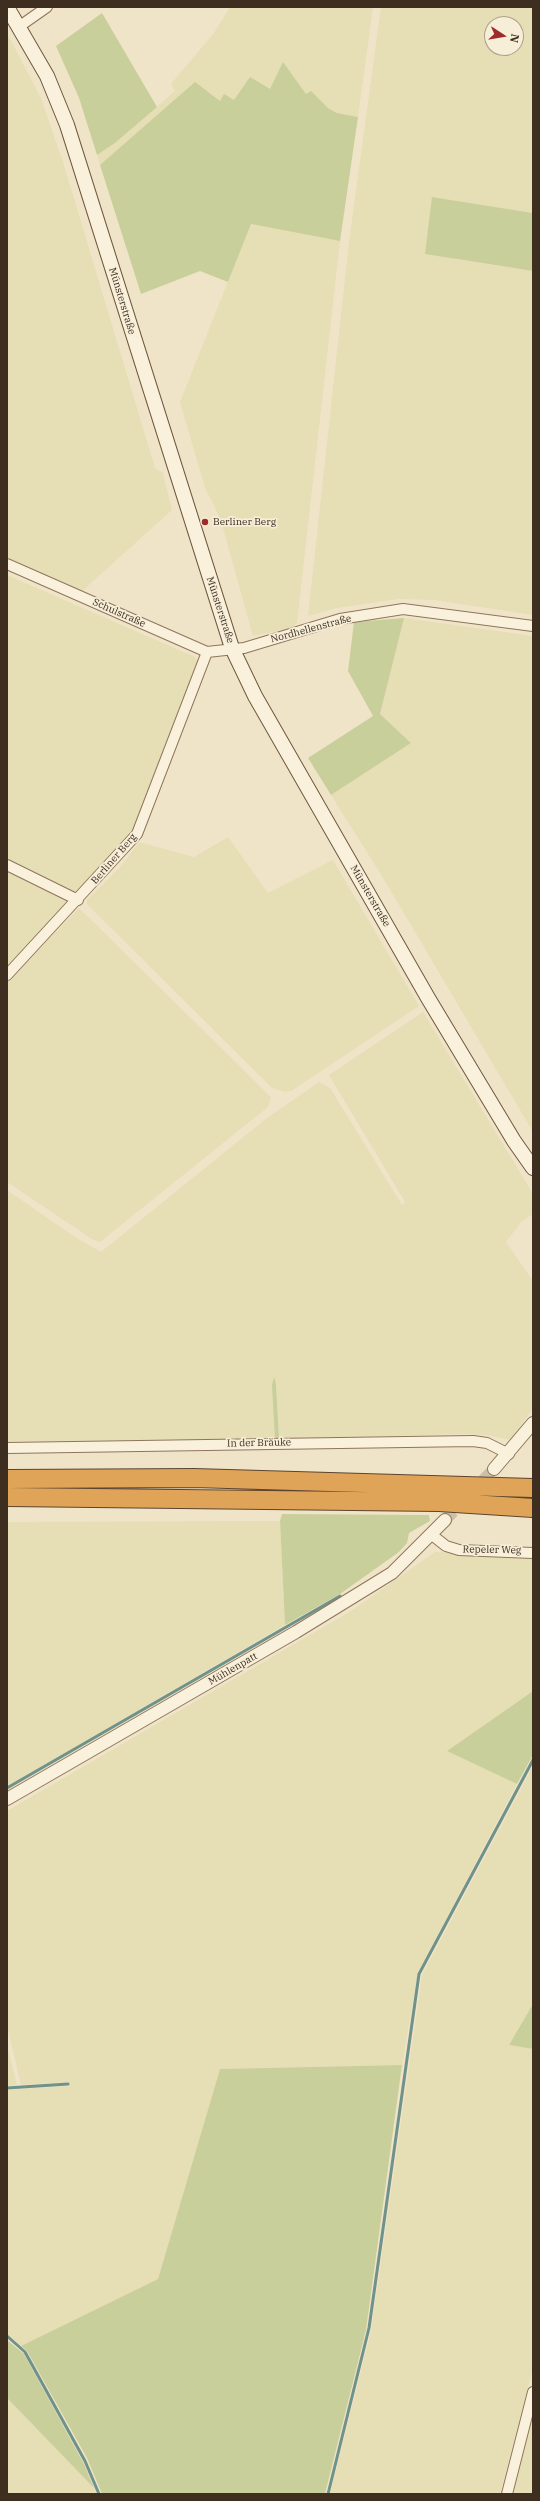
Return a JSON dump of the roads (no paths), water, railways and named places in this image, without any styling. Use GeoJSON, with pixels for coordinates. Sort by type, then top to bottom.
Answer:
{"type":"FeatureCollection","features":[{"type":"Feature","properties":{"kind":"highway"},"geometry":{"type":"LineString","coordinates":[[7,1479],[194,1478],[533,1488]]}},
{"type":"Feature","properties":{"kind":"highway"},"geometry":{"type":"LineString","coordinates":[[7,1497],[439,1502],[533,1508]]}},
{"type":"Feature","properties":{"kind":"main road","name":"Münsterstraße"},"geometry":{"type":"LineString","coordinates":[[7,7],[20,26],[47,76],[67,125],[232,648],[254,696],[421,985],[514,1141],[533,1168]]}},
{"type":"Feature","properties":{"kind":"street"},"geometry":{"type":"LineString","coordinates":[[20,26],[47,7]]}},
{"type":"Feature","properties":{"kind":"street","name":"Schulstraße"},"geometry":{"type":"LineString","coordinates":[[7,564],[208,652]]}},
{"type":"Feature","properties":{"kind":"street","name":"Nordhellenstraße"},"geometry":{"type":"LineString","coordinates":[[232,648],[244,648],[340,619],[403,609],[533,626]]}},
{"type":"Feature","properties":{"kind":"street"},"geometry":{"type":"LineString","coordinates":[[208,652],[232,648]]}},
{"type":"Feature","properties":{"kind":"street","name":"Berliner Berg"},"geometry":{"type":"LineString","coordinates":[[7,974],[78,900],[137,834],[208,652]]}},
{"type":"Feature","properties":{"kind":"street"},"geometry":{"type":"LineString","coordinates":[[7,865],[78,900]]}},
{"type":"Feature","properties":{"kind":"street"},"geometry":{"type":"LineString","coordinates":[[494,1469],[509,1454],[533,1423]]}},
{"type":"Feature","properties":{"kind":"street","name":"In der Bräuke"},"geometry":{"type":"LineString","coordinates":[[7,1448],[473,1441],[487,1443],[509,1454]]}},
{"type":"Feature","properties":{"kind":"street","name":"Mühlenpatt"},"geometry":{"type":"LineString","coordinates":[[7,1799],[296,1632],[386,1577],[432,1536],[445,1520]]}},
{"type":"Feature","properties":{"kind":"street","name":"Repeler Weg"},"geometry":{"type":"LineString","coordinates":[[432,1536],[446,1546],[459,1550],[533,1553]]}},
{"type":"Feature","properties":{"kind":"street"},"geometry":{"type":"LineString","coordinates":[[506,2494],[533,2392]]}},
{"type":"Feature","properties":{"kind":"waterway"},"geometry":{"type":"LineString","coordinates":[[7,1788],[340,1596]]}},
{"type":"Feature","properties":{"kind":"waterway"},"geometry":{"type":"LineString","coordinates":[[328,2494],[369,2328],[419,1974],[533,1760]]}},
{"type":"Feature","properties":{"kind":"waterway"},"geometry":{"type":"LineString","coordinates":[[7,2088],[68,2084]]}},
{"type":"Feature","properties":{"kind":"waterway"},"geometry":{"type":"LineString","coordinates":[[7,2336],[25,2352],[85,2461],[99,2494]]}},
{"type":"Feature","properties":{"kind":"tunnel"},"geometry":{"type":"LineString","coordinates":[[445,1520],[494,1469]]}},
{"type":"Feature","properties":{"kind":"place","name":"Berliner Berg"},"geometry":{"type":"Point","coordinates":[205,522]}}]}
